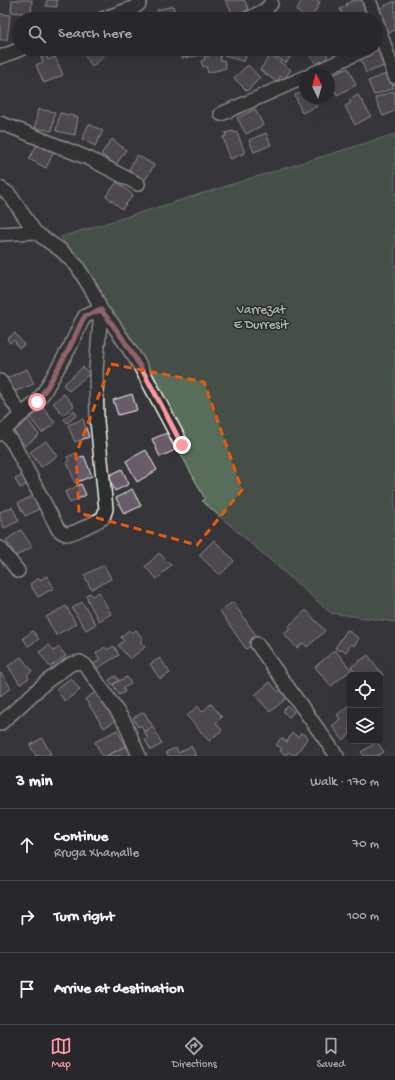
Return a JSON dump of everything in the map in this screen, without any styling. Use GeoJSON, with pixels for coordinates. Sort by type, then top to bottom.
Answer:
{"type":"FeatureCollection","features":[{"type":"Feature","properties":{"kind":"street"},"geometry":{"type":"LineString","coordinates":[[121,12],[135,7],[140,0]]}},
{"type":"Feature","properties":{"kind":"street"},"geometry":{"type":"LineString","coordinates":[[262,12],[271,4],[271,0]]}},
{"type":"Feature","properties":{"kind":"street"},"geometry":{"type":"LineString","coordinates":[[369,0],[373,12]]}},
{"type":"Feature","properties":{"kind":"street"},"geometry":{"type":"LineString","coordinates":[[383,49],[395,77]]}},
{"type":"Feature","properties":{"kind":"street"},"geometry":{"type":"LineString","coordinates":[[0,57],[12,52]]}},
{"type":"Feature","properties":{"kind":"street"},"geometry":{"type":"LineString","coordinates":[[325,68],[351,56]]}},
{"type":"Feature","properties":{"kind":"street"},"geometry":{"type":"LineString","coordinates":[[221,114],[299,80]]}},
{"type":"Feature","properties":{"kind":"street"},"geometry":{"type":"LineString","coordinates":[[0,124],[19,130],[90,159],[138,184]]}},
{"type":"Feature","properties":{"kind":"street"},"geometry":{"type":"LineString","coordinates":[[0,188],[9,194],[36,232],[62,251],[77,266],[94,294],[101,310],[112,323],[139,364],[182,445]]}},
{"type":"Feature","properties":{"kind":"street"},"geometry":{"type":"LineString","coordinates":[[0,234],[36,232]]}},
{"type":"Feature","properties":{"kind":"street"},"geometry":{"type":"LineString","coordinates":[[101,310],[96,370],[97,421],[106,509],[103,518],[72,533],[65,534],[58,529],[14,445],[9,438],[2,433],[37,402],[70,347],[85,316],[101,310]]}},
{"type":"Feature","properties":{"kind":"street"},"geometry":{"type":"LineString","coordinates":[[0,381],[21,415]]}},
{"type":"Feature","properties":{"kind":"street"},"geometry":{"type":"LineString","coordinates":[[0,548],[18,571]]}},
{"type":"Feature","properties":{"kind":"street"},"geometry":{"type":"LineString","coordinates":[[257,644],[337,756]]}},
{"type":"Feature","properties":{"kind":"street"},"geometry":{"type":"LineString","coordinates":[[0,724],[46,682],[71,664],[80,662],[85,665],[94,677],[125,723],[128,733],[140,756]]}},
{"type":"Feature","properties":{"kind":"highlighted area"},"geometry":{"type":"Polygon","coordinates":[[[111,364],[204,382],[242,490],[197,545],[79,513],[76,454],[111,364]]]}},
{"type":"Feature","properties":{"kind":"green space","name":"Varrezat E Durresit"},"geometry":{"type":"Polygon","coordinates":[[[395,134],[395,622],[331,613],[202,501],[205,499],[104,310],[61,237],[395,134]]]}},
{"type":"Feature","properties":{"kind":"building"},"geometry":{"type":"Polygon","coordinates":[[[12,0],[32,0],[31,12],[11,12],[12,0]]]}},
{"type":"Feature","properties":{"kind":"building"},"geometry":{"type":"Polygon","coordinates":[[[47,0],[57,0],[57,7],[46,6],[47,0]]]}},
{"type":"Feature","properties":{"kind":"building"},"geometry":{"type":"Polygon","coordinates":[[[225,0],[244,0],[249,9],[244,12],[232,12],[225,0]]]}},
{"type":"Feature","properties":{"kind":"building"},"geometry":{"type":"Polygon","coordinates":[[[302,0],[317,0],[320,2],[315,12],[296,11],[302,0]]]}},
{"type":"Feature","properties":{"kind":"building"},"geometry":{"type":"Polygon","coordinates":[[[354,0],[364,0],[370,12],[342,12],[340,9],[347,5],[346,4],[354,0]]]}},
{"type":"Feature","properties":{"kind":"building"},"geometry":{"type":"Polygon","coordinates":[[[395,1],[395,30],[389,33],[383,20],[383,12],[379,12],[378,9],[395,1]]]}},
{"type":"Feature","properties":{"kind":"building"},"geometry":{"type":"Polygon","coordinates":[[[173,6],[175,12],[158,12],[157,10],[173,6]]]}},
{"type":"Feature","properties":{"kind":"building"},"geometry":{"type":"Polygon","coordinates":[[[0,14],[10,15],[7,40],[0,40],[0,14]]]}},
{"type":"Feature","properties":{"kind":"building"},"geometry":{"type":"Polygon","coordinates":[[[46,56],[48,60],[55,57],[63,75],[44,83],[36,65],[43,62],[41,57],[46,56]]]}},
{"type":"Feature","properties":{"kind":"building"},"geometry":{"type":"Polygon","coordinates":[[[85,56],[103,56],[104,57],[92,66],[85,56]]]}},
{"type":"Feature","properties":{"kind":"building"},"geometry":{"type":"Polygon","coordinates":[[[182,56],[197,56],[182,58],[182,56]]]}},
{"type":"Feature","properties":{"kind":"building"},"geometry":{"type":"Polygon","coordinates":[[[220,56],[221,61],[224,60],[226,68],[208,73],[206,66],[203,67],[201,61],[205,60],[204,57],[220,56]]]}},
{"type":"Feature","properties":{"kind":"building"},"geometry":{"type":"Polygon","coordinates":[[[227,56],[246,56],[244,62],[227,56]]]}},
{"type":"Feature","properties":{"kind":"building"},"geometry":{"type":"Polygon","coordinates":[[[269,56],[271,56],[291,70],[284,79],[280,76],[277,82],[260,70],[269,56]]]}},
{"type":"Feature","properties":{"kind":"building"},"geometry":{"type":"Polygon","coordinates":[[[274,56],[291,56],[286,63],[274,56]]]}},
{"type":"Feature","properties":{"kind":"building"},"geometry":{"type":"Polygon","coordinates":[[[310,56],[328,56],[319,66],[310,56]]]}},
{"type":"Feature","properties":{"kind":"building"},"geometry":{"type":"Polygon","coordinates":[[[380,56],[384,66],[366,73],[360,57],[380,56]]]}},
{"type":"Feature","properties":{"kind":"building"},"geometry":{"type":"Polygon","coordinates":[[[248,65],[260,78],[247,91],[234,78],[248,65]]]}},
{"type":"Feature","properties":{"kind":"building"},"geometry":{"type":"Polygon","coordinates":[[[348,68],[356,85],[337,95],[335,91],[335,74],[348,68]]]}},
{"type":"Feature","properties":{"kind":"building"},"geometry":{"type":"Polygon","coordinates":[[[388,73],[394,88],[374,95],[368,81],[388,73]]]}},
{"type":"Feature","properties":{"kind":"building"},"geometry":{"type":"Polygon","coordinates":[[[394,91],[395,111],[383,116],[375,98],[394,91]]]}},
{"type":"Feature","properties":{"kind":"building"},"geometry":{"type":"Polygon","coordinates":[[[299,93],[299,104],[317,104],[318,106],[302,113],[295,95],[299,93]]]}},
{"type":"Feature","properties":{"kind":"building"},"geometry":{"type":"Polygon","coordinates":[[[358,95],[371,116],[355,125],[345,106],[351,103],[349,100],[358,95]]]}},
{"type":"Feature","properties":{"kind":"building"},"geometry":{"type":"Polygon","coordinates":[[[38,109],[55,112],[52,131],[35,128],[38,109]]]}},
{"type":"Feature","properties":{"kind":"building"},"geometry":{"type":"Polygon","coordinates":[[[255,109],[263,125],[246,134],[237,118],[255,109]]]}},
{"type":"Feature","properties":{"kind":"building"},"geometry":{"type":"Polygon","coordinates":[[[60,113],[78,117],[75,135],[56,131],[60,113]]]}},
{"type":"Feature","properties":{"kind":"building"},"geometry":{"type":"Polygon","coordinates":[[[89,124],[103,131],[95,146],[82,139],[89,124]]]}},
{"type":"Feature","properties":{"kind":"building"},"geometry":{"type":"Polygon","coordinates":[[[233,131],[234,133],[237,132],[245,153],[230,159],[223,137],[226,136],[225,133],[233,131]]]}},
{"type":"Feature","properties":{"kind":"building"},"geometry":{"type":"Polygon","coordinates":[[[266,133],[271,145],[254,152],[249,140],[266,133]]]}},
{"type":"Feature","properties":{"kind":"building"},"geometry":{"type":"Polygon","coordinates":[[[112,139],[126,150],[116,165],[101,154],[112,139]]]}},
{"type":"Feature","properties":{"kind":"building"},"geometry":{"type":"Polygon","coordinates":[[[38,143],[54,151],[46,168],[29,159],[38,143]]]}},
{"type":"Feature","properties":{"kind":"building"},"geometry":{"type":"Polygon","coordinates":[[[137,155],[154,165],[144,182],[127,173],[137,155]]]}},
{"type":"Feature","properties":{"kind":"building"},"geometry":{"type":"Polygon","coordinates":[[[117,182],[133,195],[122,209],[106,196],[117,182]]]}},
{"type":"Feature","properties":{"kind":"building"},"geometry":{"type":"Polygon","coordinates":[[[15,333],[24,345],[19,348],[14,340],[10,343],[7,339],[15,333]]]}},
{"type":"Feature","properties":{"kind":"building"},"geometry":{"type":"Polygon","coordinates":[[[83,367],[89,374],[69,391],[63,385],[83,367]]]}},
{"type":"Feature","properties":{"kind":"building"},"geometry":{"type":"Polygon","coordinates":[[[27,369],[34,384],[13,392],[7,378],[27,369]]]}},
{"type":"Feature","properties":{"kind":"building"},"geometry":{"type":"Polygon","coordinates":[[[64,394],[74,406],[63,415],[53,403],[64,394]]]}},
{"type":"Feature","properties":{"kind":"building"},"geometry":{"type":"Polygon","coordinates":[[[132,394],[137,410],[118,415],[113,400],[132,394]]]}},
{"type":"Feature","properties":{"kind":"building"},"geometry":{"type":"Polygon","coordinates":[[[43,408],[55,423],[42,433],[30,418],[43,408]]]}},
{"type":"Feature","properties":{"kind":"building"},"geometry":{"type":"Polygon","coordinates":[[[74,410],[77,415],[67,423],[64,419],[74,410]]]}},
{"type":"Feature","properties":{"kind":"building"},"geometry":{"type":"Polygon","coordinates":[[[83,419],[89,437],[75,442],[68,425],[83,419]]]}},
{"type":"Feature","properties":{"kind":"building"},"geometry":{"type":"Polygon","coordinates":[[[28,420],[39,435],[25,446],[14,431],[28,420]]]}},
{"type":"Feature","properties":{"kind":"building"},"geometry":{"type":"Polygon","coordinates":[[[167,433],[175,450],[160,457],[152,439],[167,433]]]}},
{"type":"Feature","properties":{"kind":"building"},"geometry":{"type":"Polygon","coordinates":[[[46,441],[57,456],[41,467],[30,452],[46,441]]]}},
{"type":"Feature","properties":{"kind":"building"},"geometry":{"type":"Polygon","coordinates":[[[146,450],[157,470],[137,482],[126,461],[146,450]]]}},
{"type":"Feature","properties":{"kind":"building"},"geometry":{"type":"Polygon","coordinates":[[[76,453],[77,458],[84,456],[92,476],[75,483],[67,462],[69,461],[67,457],[76,453]]]}},
{"type":"Feature","properties":{"kind":"building"},"geometry":{"type":"Polygon","coordinates":[[[122,469],[129,484],[115,491],[108,476],[122,469]]]}},
{"type":"Feature","properties":{"kind":"building"},"geometry":{"type":"Polygon","coordinates":[[[23,475],[28,484],[20,488],[15,479],[23,475]]]}},
{"type":"Feature","properties":{"kind":"building"},"geometry":{"type":"Polygon","coordinates":[[[81,484],[86,495],[70,503],[65,492],[81,484]]]}},
{"type":"Feature","properties":{"kind":"building"},"geometry":{"type":"Polygon","coordinates":[[[132,489],[141,506],[124,514],[116,498],[132,489]]]}},
{"type":"Feature","properties":{"kind":"building"},"geometry":{"type":"Polygon","coordinates":[[[33,496],[39,509],[25,516],[18,503],[33,496]]]}},
{"type":"Feature","properties":{"kind":"building"},"geometry":{"type":"Polygon","coordinates":[[[12,507],[19,521],[4,528],[0,519],[0,512],[12,507]]]}},
{"type":"Feature","properties":{"kind":"building"},"geometry":{"type":"Polygon","coordinates":[[[21,530],[32,547],[16,556],[6,540],[21,530]]]}},
{"type":"Feature","properties":{"kind":"building"},"geometry":{"type":"Polygon","coordinates":[[[214,540],[234,561],[220,575],[199,555],[214,540]]]}},
{"type":"Feature","properties":{"kind":"building"},"geometry":{"type":"Polygon","coordinates":[[[159,553],[171,565],[157,579],[145,567],[159,553]]]}},
{"type":"Feature","properties":{"kind":"building"},"geometry":{"type":"Polygon","coordinates":[[[104,565],[111,579],[91,589],[84,575],[104,565]]]}},
{"type":"Feature","properties":{"kind":"building"},"geometry":{"type":"Polygon","coordinates":[[[47,576],[54,588],[38,597],[30,584],[39,578],[40,580],[47,576]]]}},
{"type":"Feature","properties":{"kind":"building"},"geometry":{"type":"Polygon","coordinates":[[[99,592],[111,614],[99,621],[86,595],[90,593],[92,596],[99,592]]]}},
{"type":"Feature","properties":{"kind":"building"},"geometry":{"type":"Polygon","coordinates":[[[82,602],[96,624],[86,630],[72,608],[82,602]]]}},
{"type":"Feature","properties":{"kind":"building"},"geometry":{"type":"Polygon","coordinates":[[[233,602],[259,640],[246,649],[220,611],[233,602]]]}},
{"type":"Feature","properties":{"kind":"building"},"geometry":{"type":"Polygon","coordinates":[[[66,606],[76,624],[56,635],[46,617],[66,606]]]}},
{"type":"Feature","properties":{"kind":"building"},"geometry":{"type":"Polygon","coordinates":[[[306,610],[325,631],[307,647],[303,643],[297,648],[284,634],[290,629],[288,627],[306,610]]]}},
{"type":"Feature","properties":{"kind":"building"},"geometry":{"type":"Polygon","coordinates":[[[129,630],[132,633],[136,630],[143,639],[140,641],[145,647],[130,659],[118,645],[124,641],[121,637],[129,630]]]}},
{"type":"Feature","properties":{"kind":"building"},"geometry":{"type":"Polygon","coordinates":[[[347,630],[359,638],[354,646],[351,644],[346,652],[340,651],[335,648],[347,630]]]}},
{"type":"Feature","properties":{"kind":"building"},"geometry":{"type":"Polygon","coordinates":[[[33,631],[39,639],[28,646],[23,638],[33,631]]]}},
{"type":"Feature","properties":{"kind":"building"},"geometry":{"type":"Polygon","coordinates":[[[49,645],[54,651],[59,647],[66,656],[50,667],[39,652],[49,645]]]}},
{"type":"Feature","properties":{"kind":"building"},"geometry":{"type":"Polygon","coordinates":[[[114,646],[119,655],[96,669],[93,664],[100,660],[96,653],[105,647],[107,650],[114,646]]]}},
{"type":"Feature","properties":{"kind":"building"},"geometry":{"type":"Polygon","coordinates":[[[335,650],[351,670],[331,686],[315,667],[335,650]]]}},
{"type":"Feature","properties":{"kind":"building"},"geometry":{"type":"Polygon","coordinates":[[[368,655],[381,672],[355,672],[351,667],[368,655]]]}},
{"type":"Feature","properties":{"kind":"building"},"geometry":{"type":"Polygon","coordinates":[[[21,657],[32,671],[27,675],[29,678],[20,684],[8,666],[21,657]]]}},
{"type":"Feature","properties":{"kind":"building"},"geometry":{"type":"Polygon","coordinates":[[[160,658],[170,673],[160,679],[150,664],[160,658]]]}},
{"type":"Feature","properties":{"kind":"building"},"geometry":{"type":"Polygon","coordinates":[[[1,673],[11,688],[0,696],[0,674],[1,673]]]}},
{"type":"Feature","properties":{"kind":"building"},"geometry":{"type":"Polygon","coordinates":[[[116,676],[119,681],[112,685],[109,680],[116,676]]]}},
{"type":"Feature","properties":{"kind":"building"},"geometry":{"type":"Polygon","coordinates":[[[127,677],[131,684],[123,688],[125,692],[119,695],[113,684],[127,677]]]}},
{"type":"Feature","properties":{"kind":"building"},"geometry":{"type":"Polygon","coordinates":[[[71,678],[80,690],[65,701],[56,689],[71,678]]]}},
{"type":"Feature","properties":{"kind":"building"},"geometry":{"type":"Polygon","coordinates":[[[270,682],[278,692],[283,688],[289,696],[270,712],[255,695],[270,682]]]}},
{"type":"Feature","properties":{"kind":"building"},"geometry":{"type":"Polygon","coordinates":[[[99,690],[118,719],[104,728],[85,699],[99,690]]]}},
{"type":"Feature","properties":{"kind":"building"},"geometry":{"type":"Polygon","coordinates":[[[211,704],[222,717],[216,723],[222,730],[209,741],[187,716],[198,706],[202,712],[211,704]]]}},
{"type":"Feature","properties":{"kind":"building"},"geometry":{"type":"Polygon","coordinates":[[[288,706],[294,712],[289,717],[283,711],[288,706]]]}},
{"type":"Feature","properties":{"kind":"building"},"geometry":{"type":"Polygon","coordinates":[[[347,707],[347,737],[343,740],[332,726],[340,719],[337,715],[347,707]]]}},
{"type":"Feature","properties":{"kind":"building"},"geometry":{"type":"Polygon","coordinates":[[[144,712],[153,727],[144,732],[141,725],[138,727],[133,718],[144,712]]]}},
{"type":"Feature","properties":{"kind":"building"},"geometry":{"type":"Polygon","coordinates":[[[153,727],[162,744],[151,750],[145,740],[148,738],[144,732],[153,727]]]}},
{"type":"Feature","properties":{"kind":"building"},"geometry":{"type":"Polygon","coordinates":[[[117,730],[126,746],[106,756],[102,756],[95,742],[117,730]]]}},
{"type":"Feature","properties":{"kind":"building"},"geometry":{"type":"Polygon","coordinates":[[[292,733],[298,737],[301,733],[308,737],[295,756],[288,752],[286,755],[280,751],[282,748],[276,745],[281,738],[287,742],[292,733]]]}},
{"type":"Feature","properties":{"kind":"building"},"geometry":{"type":"Polygon","coordinates":[[[42,738],[51,754],[47,756],[36,756],[30,745],[42,738]]]}},
{"type":"Feature","properties":{"kind":"building"},"geometry":{"type":"Polygon","coordinates":[[[374,744],[378,744],[384,752],[377,756],[364,756],[361,752],[374,744]]]}},
{"type":"Feature","properties":{"kind":"building"},"geometry":{"type":"Polygon","coordinates":[[[126,746],[131,755],[133,754],[134,756],[106,756],[126,746]]]}},
{"type":"Feature","properties":{"kind":"building"},"geometry":{"type":"Polygon","coordinates":[[[191,746],[196,756],[168,756],[166,752],[176,748],[178,753],[191,746]]]}},
{"type":"Feature","properties":{"kind":"route"},"geometry":{"type":"LineString","coordinates":[[37,402],[70,347],[85,316],[101,310],[112,323],[139,364],[182,445]]}}]}
